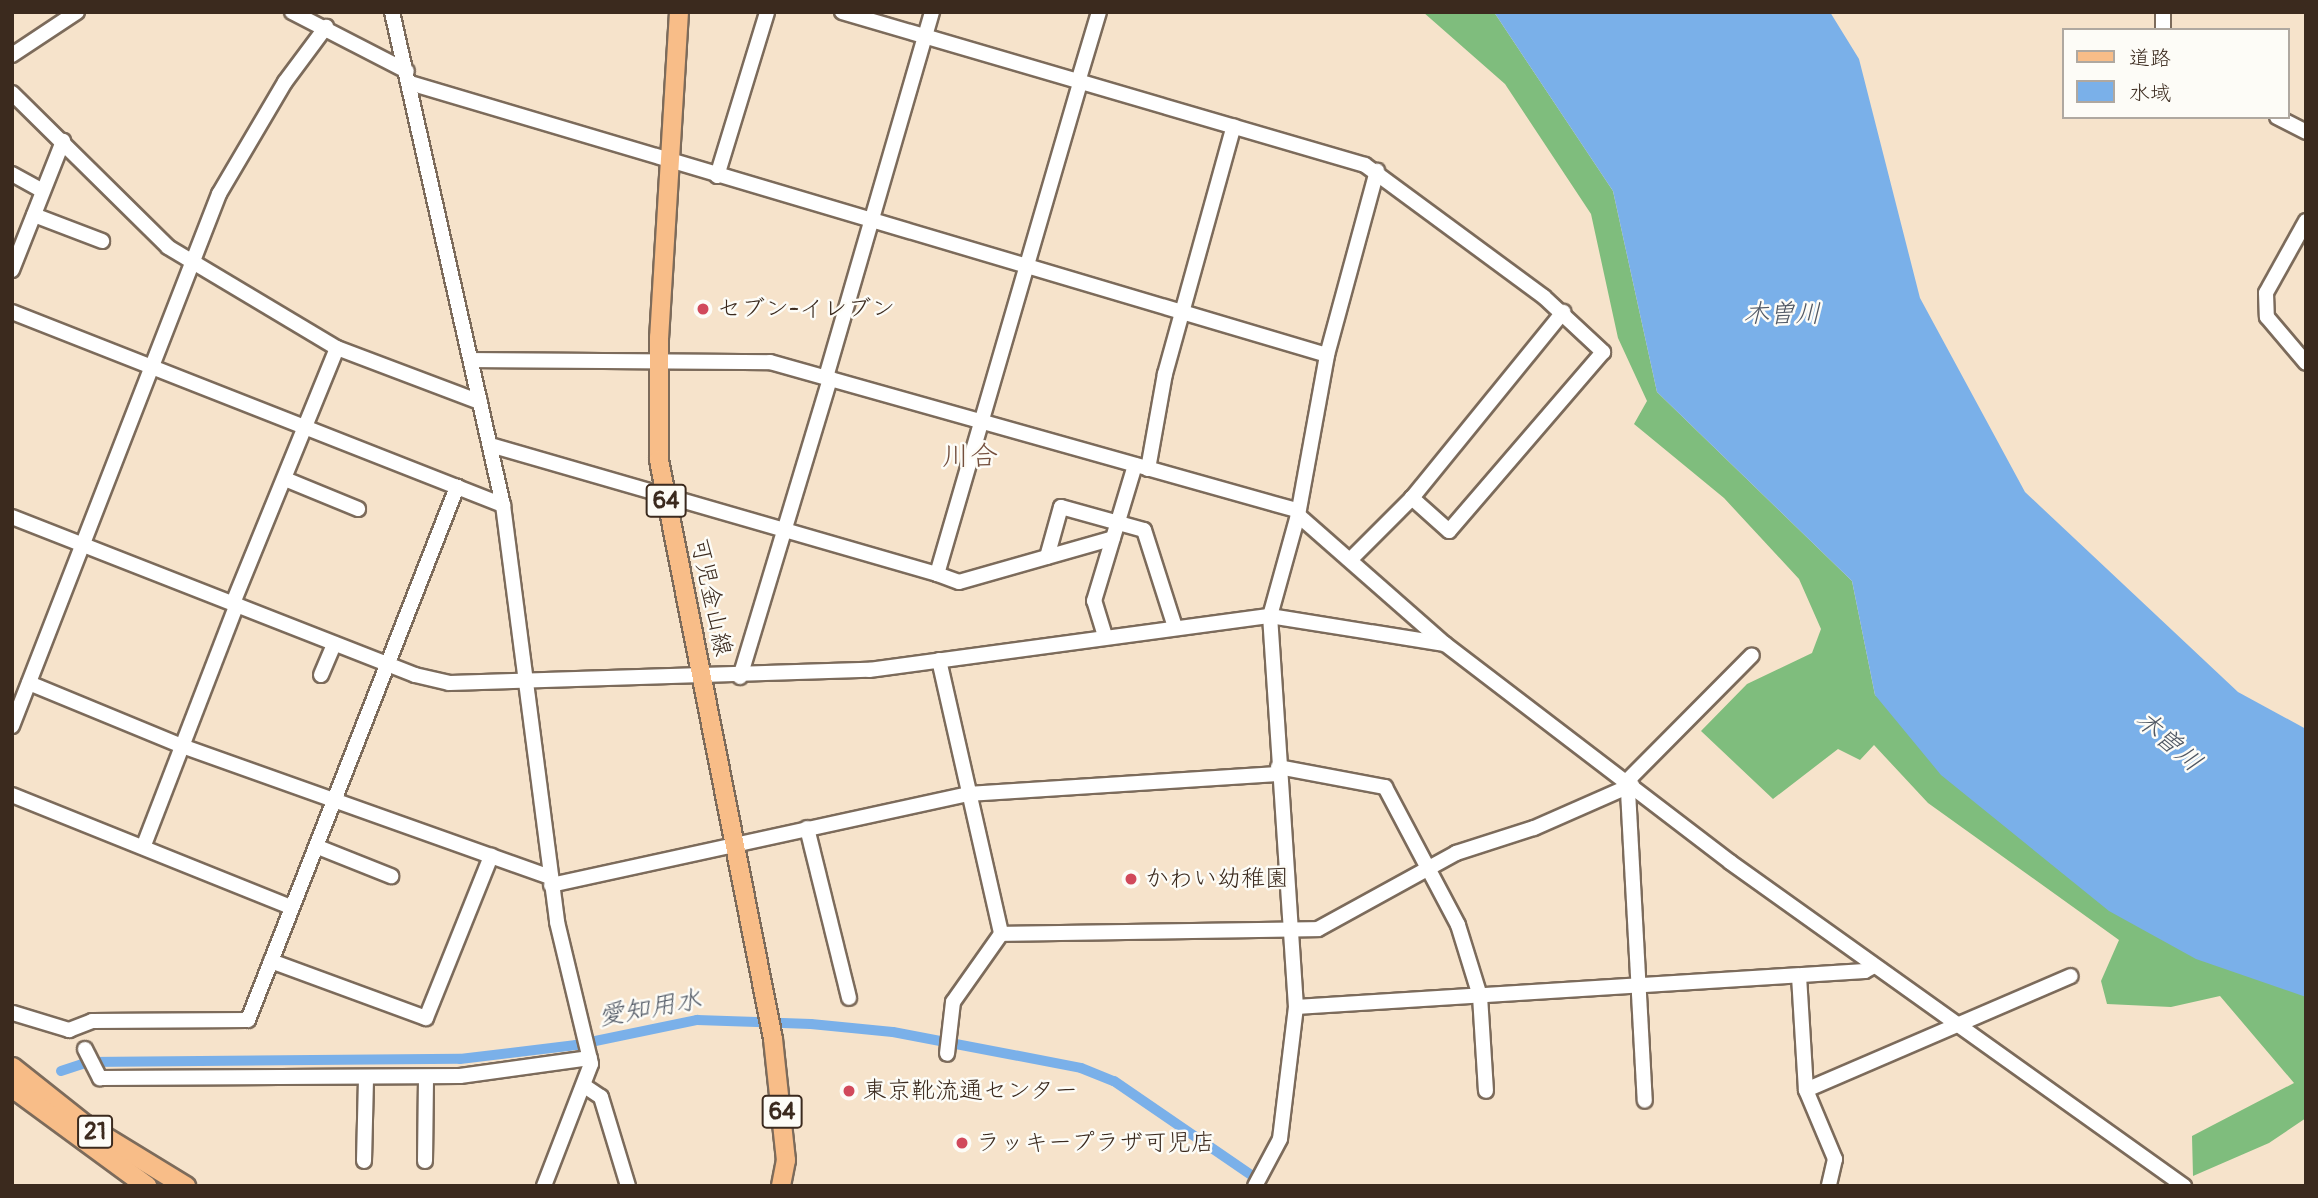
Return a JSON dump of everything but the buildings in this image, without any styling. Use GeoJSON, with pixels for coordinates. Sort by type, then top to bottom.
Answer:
{"type":"FeatureCollection","features":[{"type":"Feature","properties":{"kind":"highway","name":"21"},"geometry":{"type":"LineString","coordinates":[[12,1067],[84,1124],[185,1186]]}},
{"type":"Feature","properties":{"kind":"highway","name":"21"},"geometry":{"type":"LineString","coordinates":[[12,1087],[147,1186]]}},
{"type":"Feature","properties":{"kind":"main road","name":"可児金山線"},"geometry":{"type":"LineString","coordinates":[[679,12],[657,426],[665,496],[773,1039],[786,1160],[781,1186]]}},
{"type":"Feature","properties":{"kind":"street"},"geometry":{"type":"LineString","coordinates":[[12,55],[77,12]]}},
{"type":"Feature","properties":{"kind":"street"},"geometry":{"type":"LineString","coordinates":[[292,12],[326,27],[408,77],[673,163],[1327,355]]}},
{"type":"Feature","properties":{"kind":"street"},"geometry":{"type":"LineString","coordinates":[[393,12],[503,505],[513,559],[550,881],[589,1055],[586,1087],[544,1186]]}},
{"type":"Feature","properties":{"kind":"street"},"geometry":{"type":"LineString","coordinates":[[717,176],[767,12]]}},
{"type":"Feature","properties":{"kind":"street"},"geometry":{"type":"LineString","coordinates":[[842,12],[1234,126],[1377,171],[1563,312],[1603,352],[1449,531],[1412,498]]}},
{"type":"Feature","properties":{"kind":"street"},"geometry":{"type":"LineString","coordinates":[[740,677],[932,12]]}},
{"type":"Feature","properties":{"kind":"street"},"geometry":{"type":"LineString","coordinates":[[937,574],[1099,12]]}},
{"type":"Feature","properties":{"kind":"street"},"geometry":{"type":"LineString","coordinates":[[12,726],[193,261],[246,144],[326,27]]}},
{"type":"Feature","properties":{"kind":"street"},"geometry":{"type":"LineString","coordinates":[[12,93],[168,247],[337,348],[480,402]]}},
{"type":"Feature","properties":{"kind":"street"},"geometry":{"type":"LineString","coordinates":[[2281,119],[2306,132]]}},
{"type":"Feature","properties":{"kind":"street"},"geometry":{"type":"LineString","coordinates":[[1105,636],[1094,601],[1118,522],[1142,467],[1234,126]]}},
{"type":"Feature","properties":{"kind":"street"},"geometry":{"type":"LineString","coordinates":[[13,264],[63,141]]}},
{"type":"Feature","properties":{"kind":"street"},"geometry":{"type":"LineString","coordinates":[[1255,1186],[1280,1139],[1296,1007],[1278,771],[1270,616],[1297,513],[1327,355],[1377,171]]}},
{"type":"Feature","properties":{"kind":"street"},"geometry":{"type":"LineString","coordinates":[[12,174],[43,191]]}},
{"type":"Feature","properties":{"kind":"street"},"geometry":{"type":"LineString","coordinates":[[34,215],[102,242]]}},
{"type":"Feature","properties":{"kind":"street"},"geometry":{"type":"LineString","coordinates":[[2306,221],[2266,293],[2267,317],[2306,363]]}},
{"type":"Feature","properties":{"kind":"street"},"geometry":{"type":"LineString","coordinates":[[12,312],[503,505]]}},
{"type":"Feature","properties":{"kind":"street"},"geometry":{"type":"LineString","coordinates":[[1351,559],[1412,498],[1563,312]]}},
{"type":"Feature","properties":{"kind":"street"},"geometry":{"type":"LineString","coordinates":[[144,845],[234,603],[337,348]]}},
{"type":"Feature","properties":{"kind":"street"},"geometry":{"type":"LineString","coordinates":[[471,360],[770,362],[1297,513],[1445,644],[1629,786],[1874,966],[2184,1186]]}},
{"type":"Feature","properties":{"kind":"street"},"geometry":{"type":"LineString","coordinates":[[490,445],[959,582],[1113,538]]}},
{"type":"Feature","properties":{"kind":"street"},"geometry":{"type":"LineString","coordinates":[[285,479],[358,509]]}},
{"type":"Feature","properties":{"kind":"street"},"geometry":{"type":"LineString","coordinates":[[13,1017],[69,1030],[92,1021],[243,1021],[271,961],[391,665],[457,487]]}},
{"type":"Feature","properties":{"kind":"street"},"geometry":{"type":"LineString","coordinates":[[1047,557],[1061,507],[1144,530],[1175,627]]}},
{"type":"Feature","properties":{"kind":"street"},"geometry":{"type":"LineString","coordinates":[[12,517],[334,644],[433,680],[527,685],[740,677],[939,660],[1270,616],[1445,644]]}},
{"type":"Feature","properties":{"kind":"street"},"geometry":{"type":"LineString","coordinates":[[321,675],[334,644]]}},
{"type":"Feature","properties":{"kind":"street"},"geometry":{"type":"LineString","coordinates":[[1001,934],[1289,928],[1331,924],[1456,853],[1629,786],[1752,654]]}},
{"type":"Feature","properties":{"kind":"street"},"geometry":{"type":"LineString","coordinates":[[939,660],[1001,934],[953,1002],[947,1055]]}},
{"type":"Feature","properties":{"kind":"street"},"geometry":{"type":"LineString","coordinates":[[29,683],[182,746],[337,798],[550,881],[967,793],[1278,771],[1385,787],[1458,925],[1480,996],[1486,1091]]}},
{"type":"Feature","properties":{"kind":"street"},"geometry":{"type":"LineString","coordinates":[[1629,786],[1645,1101]]}},
{"type":"Feature","properties":{"kind":"street"},"geometry":{"type":"LineString","coordinates":[[12,794],[144,845],[291,907]]}},
{"type":"Feature","properties":{"kind":"street"},"geometry":{"type":"LineString","coordinates":[[807,828],[849,998]]}},
{"type":"Feature","properties":{"kind":"street"},"geometry":{"type":"LineString","coordinates":[[317,847],[391,877]]}},
{"type":"Feature","properties":{"kind":"street"},"geometry":{"type":"LineString","coordinates":[[271,961],[426,1018],[491,856]]}},
{"type":"Feature","properties":{"kind":"street"},"geometry":{"type":"LineString","coordinates":[[1296,1007],[1799,976],[1874,966]]}},
{"type":"Feature","properties":{"kind":"street"},"geometry":{"type":"LineString","coordinates":[[1799,976],[1806,1090],[1833,1155],[1829,1186]]}},
{"type":"Feature","properties":{"kind":"street"},"geometry":{"type":"LineString","coordinates":[[1806,1090],[2071,976]]}},
{"type":"Feature","properties":{"kind":"street"},"geometry":{"type":"LineString","coordinates":[[87,1051],[98,1074],[366,1079],[426,1077],[589,1055]]}},
{"type":"Feature","properties":{"kind":"street"},"geometry":{"type":"LineString","coordinates":[[425,1161],[426,1077]]}},
{"type":"Feature","properties":{"kind":"street"},"geometry":{"type":"LineString","coordinates":[[365,1161],[366,1079]]}},
{"type":"Feature","properties":{"kind":"street"},"geometry":{"type":"LineString","coordinates":[[586,1087],[601,1097],[628,1186]]}},
{"type":"Feature","properties":{"kind":"green space"},"geometry":{"type":"Polygon","coordinates":[[[1423,12],[1494,12],[1613,191],[1657,392],[1852,581],[1875,695],[2306,997],[2306,1118],[2269,1143],[2193,1176],[2192,1136],[2294,1083],[2220,996],[2171,1007],[2107,1004],[2101,981],[2119,940],[1928,803],[1874,745],[1860,760],[1838,749],[1773,799],[1701,731],[1747,684],[1812,653],[1821,629],[1799,579],[1724,498],[1634,424],[1647,401],[1618,338],[1591,214],[1505,84],[1423,12]]]}},
{"type":"Feature","properties":{"kind":"water","name":"木曽川"},"geometry":{"type":"Polygon","coordinates":[[[1494,12],[1830,12],[1859,59],[1920,298],[2025,492],[2238,692],[2306,729],[2306,997],[2196,959],[2109,911],[1941,775],[1875,695],[1852,581],[1657,392],[1613,191],[1494,12]]]}},
{"type":"Feature","properties":{"kind":"waterway","name":"愛知用水"},"geometry":{"type":"LineString","coordinates":[[61,1071],[88,1062],[460,1059],[576,1045],[697,1020],[811,1024],[893,1032],[1081,1068],[1114,1081],[1254,1177]]}},
{"type":"Feature","properties":{"kind":"place","name":"セブン-イレブン"},"geometry":{"type":"Point","coordinates":[703,309]}},
{"type":"Feature","properties":{"kind":"place","name":"かわい幼稚園"},"geometry":{"type":"Point","coordinates":[1131,879]}},
{"type":"Feature","properties":{"kind":"place","name":"東京靴流通センター"},"geometry":{"type":"Point","coordinates":[849,1091]}},
{"type":"Feature","properties":{"kind":"place","name":"ラッキープラザ可児店"},"geometry":{"type":"Point","coordinates":[962,1143]}},
{"type":"Feature","properties":{"kind":"district","name":"川合"},"geometry":{"type":"Point","coordinates":[970,457]}}]}
